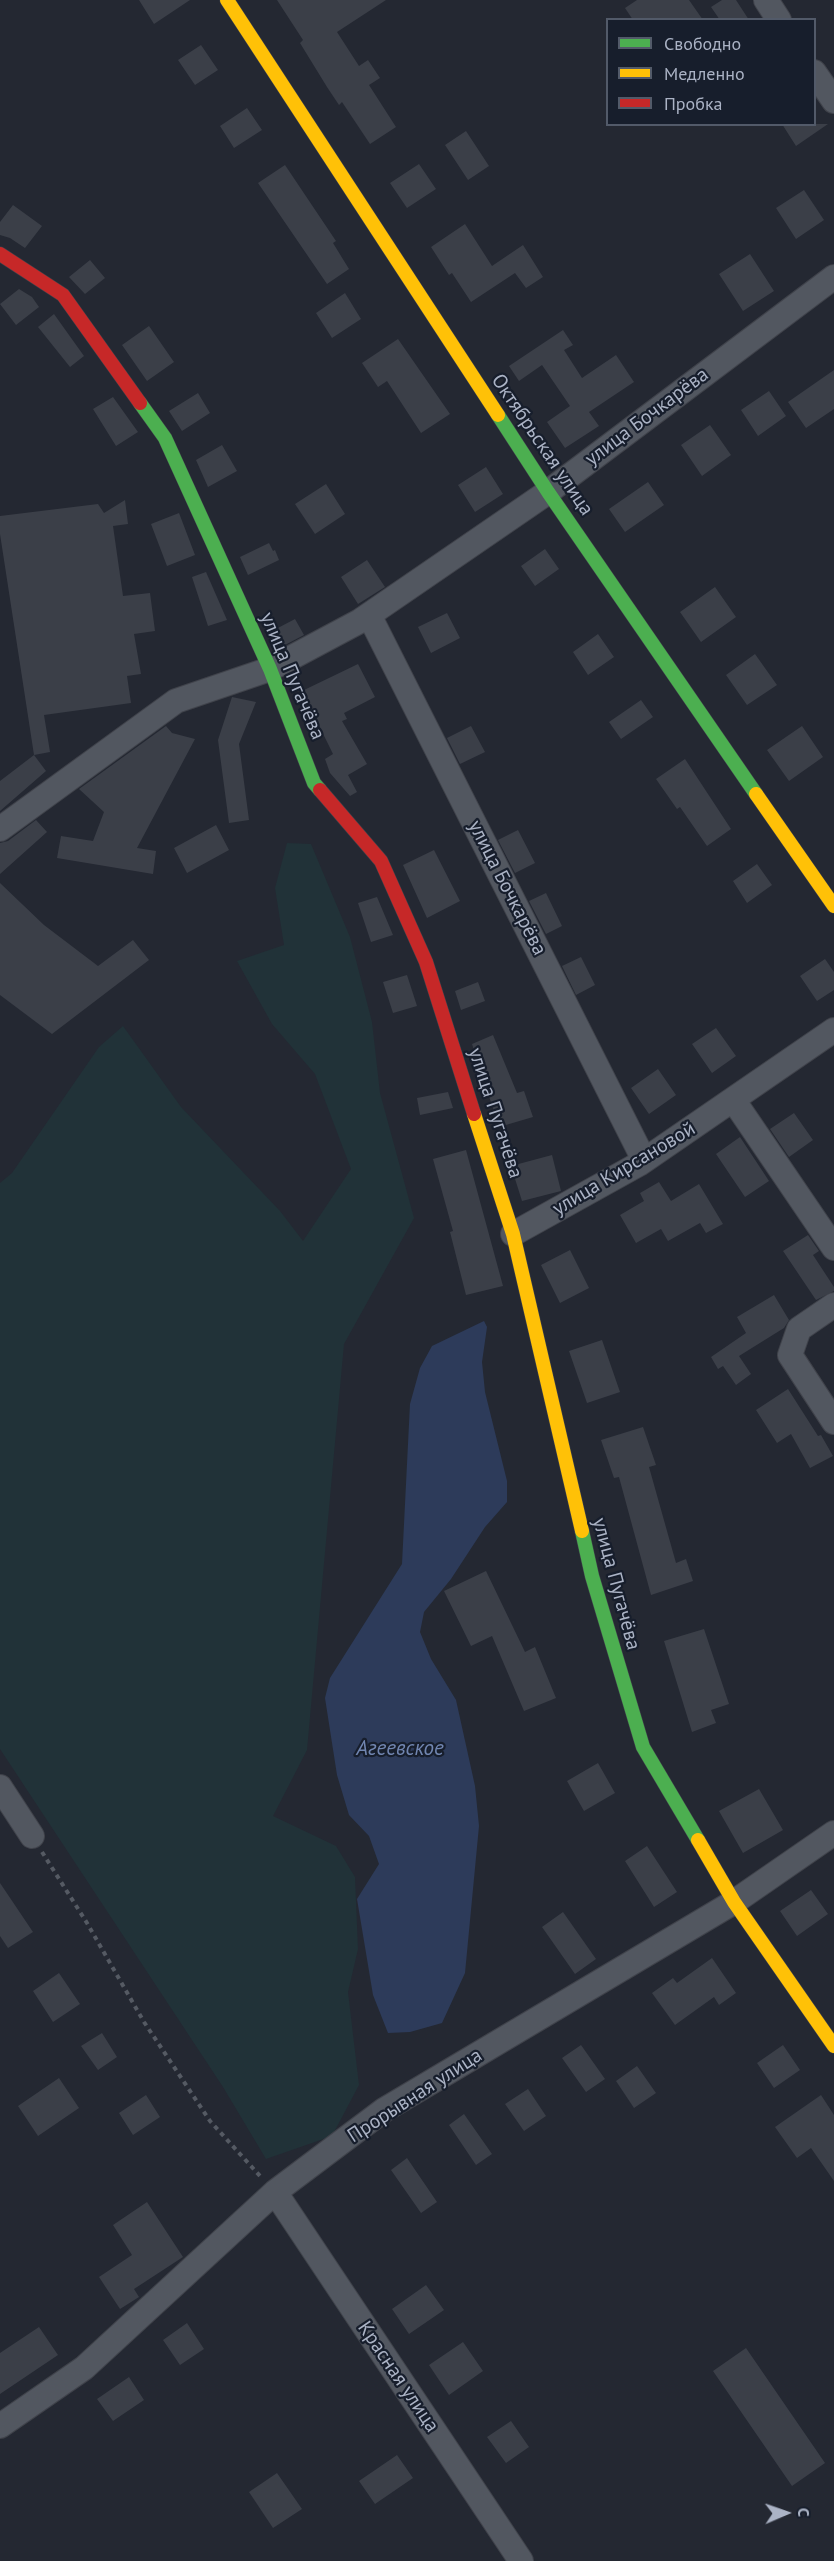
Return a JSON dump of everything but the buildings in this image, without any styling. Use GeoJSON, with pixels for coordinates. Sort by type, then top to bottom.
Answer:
{"type":"FeatureCollection","features":[{"type":"Feature","properties":{"kind":"street","name":"Октябрьская улица"},"geometry":{"type":"LineString","coordinates":[[227,0],[548,492],[834,906]]}},
{"type":"Feature","properties":{"kind":"street"},"geometry":{"type":"LineString","coordinates":[[766,0],[778,18]]}},
{"type":"Feature","properties":{"kind":"street"},"geometry":{"type":"LineString","coordinates":[[816,75],[834,101]]}},
{"type":"Feature","properties":{"kind":"street","name":"улица Пугачёва"},"geometry":{"type":"LineString","coordinates":[[0,254],[63,295],[165,438],[270,669],[314,783],[381,861],[426,962],[513,1234],[592,1576],[643,1748],[734,1902],[834,2046]]}},
{"type":"Feature","properties":{"kind":"street","name":"улица Бочкарёва"},"geometry":{"type":"LineString","coordinates":[[0,829],[176,701],[270,669],[369,615],[548,492],[834,277]]}},
{"type":"Feature","properties":{"kind":"street","name":"улица Бочкарёва"},"geometry":{"type":"LineString","coordinates":[[369,615],[644,1160]]}},
{"type":"Feature","properties":{"kind":"street","name":"улица Кирсановой"},"geometry":{"type":"LineString","coordinates":[[513,1234],[644,1160],[734,1101],[834,1030]]}},
{"type":"Feature","properties":{"kind":"street"},"geometry":{"type":"LineString","coordinates":[[734,1101],[834,1248]]}},
{"type":"Feature","properties":{"kind":"street"},"geometry":{"type":"LineString","coordinates":[[834,1305],[799,1329],[790,1356],[834,1422]]}},
{"type":"Feature","properties":{"kind":"street"},"geometry":{"type":"LineString","coordinates":[[0,1787],[32,1836]]}},
{"type":"Feature","properties":{"kind":"street","name":"Прорывная улица"},"geometry":{"type":"LineString","coordinates":[[0,2426],[84,2368],[275,2192],[384,2110],[734,1902],[834,1833]]}},
{"type":"Feature","properties":{"kind":"street","name":"Красная улица"},"geometry":{"type":"LineString","coordinates":[[275,2192],[521,2561]]}},
{"type":"Feature","properties":{"kind":"path"},"geometry":{"type":"LineString","coordinates":[[32,1836],[87,1923],[144,2022],[210,2121],[275,2192]]}},
{"type":"Feature","properties":{"kind":"shaded area"},"geometry":{"type":"Polygon","coordinates":[[[287,843],[311,844],[350,937],[372,1022],[380,1093],[414,1218],[344,1344],[307,1750],[273,1816],[336,1846],[355,1877],[358,1949],[348,1992],[359,2085],[332,2136],[266,2159],[223,2087],[0,1749],[0,1183],[12,1173],[99,1047],[123,1026],[181,1107],[280,1211],[303,1241],[351,1169],[315,1074],[272,1024],[237,961],[284,945],[275,888],[287,843]]]}},
{"type":"Feature","properties":{"kind":"water","name":"Агеевское"},"geometry":{"type":"Polygon","coordinates":[[[484,1321],[487,1327],[482,1362],[485,1392],[507,1481],[507,1502],[485,1527],[451,1579],[424,1612],[420,1632],[431,1659],[456,1700],[475,1786],[479,1826],[465,1973],[442,2023],[410,2032],[388,2033],[373,1995],[357,1899],[379,1864],[369,1836],[349,1815],[337,1775],[325,1698],[330,1678],[402,1564],[410,1404],[420,1368],[432,1346],[484,1321]]]}},
{"type":"Feature","properties":{"kind":"traffic: fast"},"geometry":{"type":"LineString","coordinates":[[140,403],[165,438],[270,669],[314,783],[320,790]]}},
{"type":"Feature","properties":{"kind":"traffic: fast"},"geometry":{"type":"LineString","coordinates":[[498,415],[548,492],[756,794]]}},
{"type":"Feature","properties":{"kind":"traffic: fast"},"geometry":{"type":"LineString","coordinates":[[582,1531],[592,1576],[643,1747],[698,1840]]}},
{"type":"Feature","properties":{"kind":"traffic: slow"},"geometry":{"type":"LineString","coordinates":[[227,0],[498,415]]}},
{"type":"Feature","properties":{"kind":"traffic: slow"},"geometry":{"type":"LineString","coordinates":[[756,794],[834,906]]}},
{"type":"Feature","properties":{"kind":"traffic: slow"},"geometry":{"type":"LineString","coordinates":[[474,1114],[513,1234],[582,1531]]}},
{"type":"Feature","properties":{"kind":"traffic: slow"},"geometry":{"type":"LineString","coordinates":[[698,1840],[734,1902],[834,2046]]}},
{"type":"Feature","properties":{"kind":"traffic: jam"},"geometry":{"type":"LineString","coordinates":[[0,254],[63,295],[140,403]]}},
{"type":"Feature","properties":{"kind":"traffic: jam"},"geometry":{"type":"LineString","coordinates":[[320,790],[381,861],[426,962],[474,1114]]}}]}
